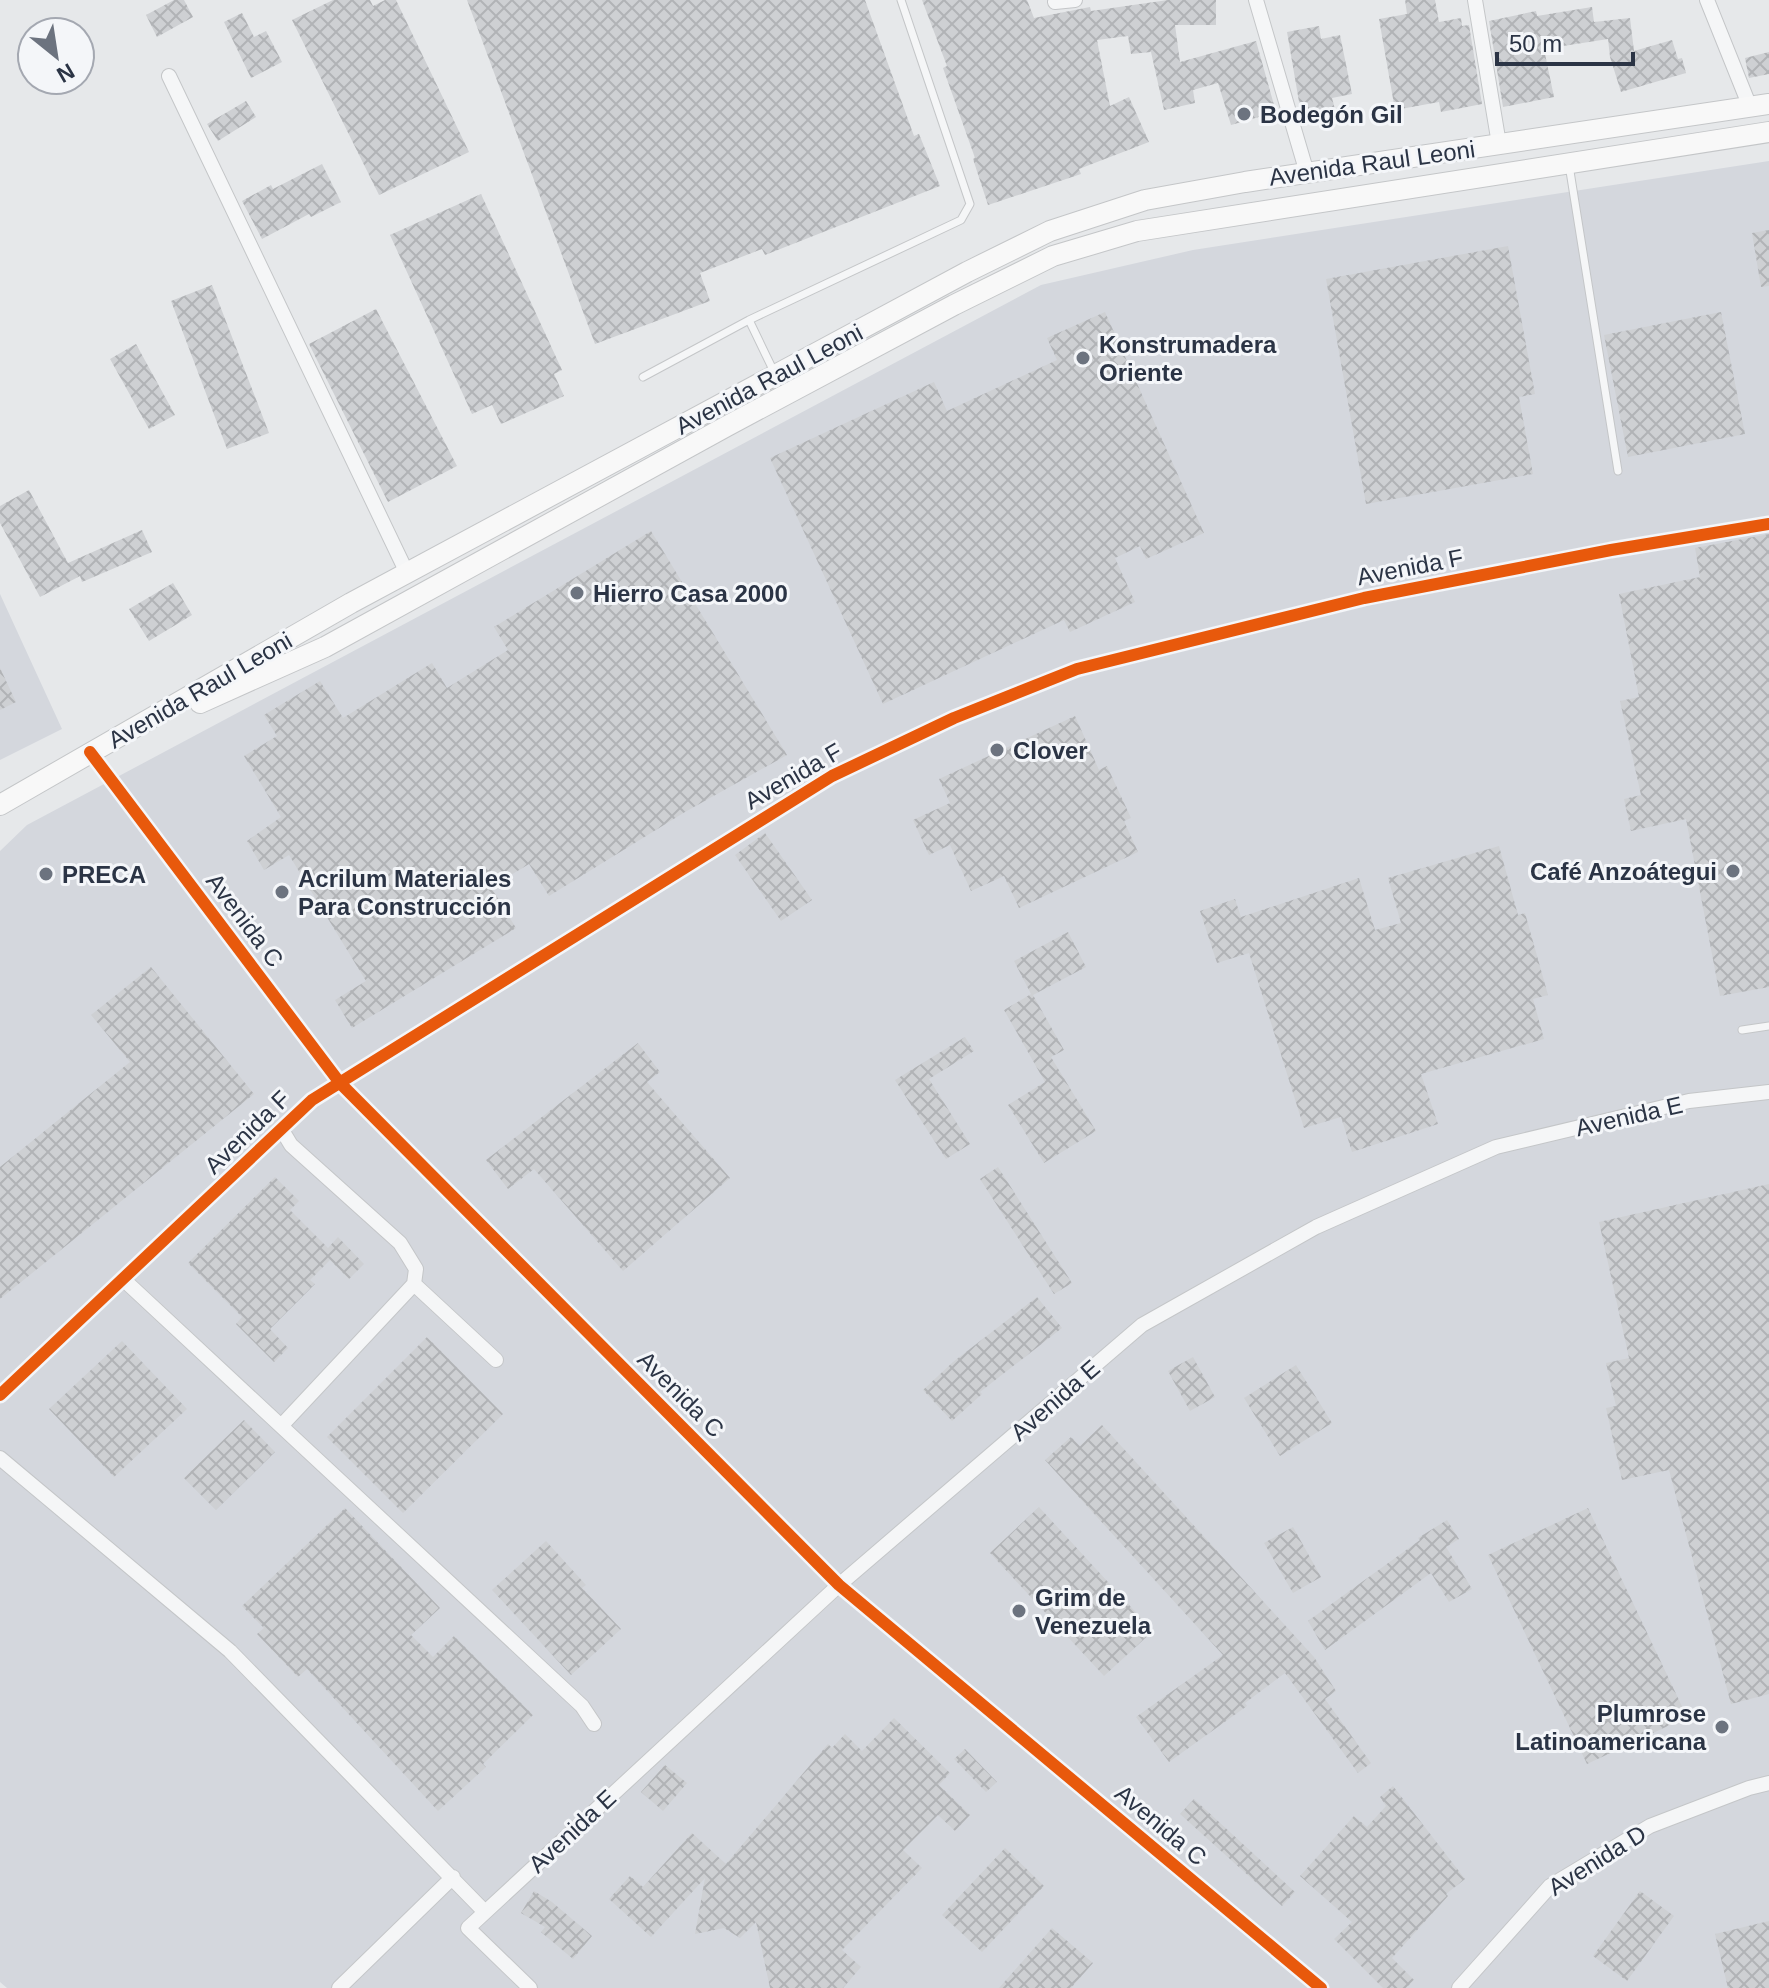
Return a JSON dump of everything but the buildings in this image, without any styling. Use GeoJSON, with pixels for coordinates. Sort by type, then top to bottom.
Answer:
{"type":"FeatureCollection","features":[{"type":"Feature","properties":{"kind":"main road","name":"Avenida Raul Leoni"},"geometry":{"type":"LineString","coordinates":[[90,752],[407,573],[967,272],[1050,231],[1145,200],[1759,106]]}},
{"type":"Feature","properties":{"kind":"main road","name":"Avenida Raul Leoni"},"geometry":{"type":"LineString","coordinates":[[90,752],[325,647],[740,418],[1053,256],[1137,231],[1769,132]]}},
{"type":"Feature","properties":{"kind":"main road"},"geometry":{"type":"LineString","coordinates":[[0,805],[90,752]]}},
{"type":"Feature","properties":{"kind":"street"},"geometry":{"type":"LineString","coordinates":[[1055,2],[1075,0]]}},
{"type":"Feature","properties":{"kind":"street"},"geometry":{"type":"LineString","coordinates":[[1256,0],[1307,173]]}},
{"type":"Feature","properties":{"kind":"street"},"geometry":{"type":"LineString","coordinates":[[1475,0],[1499,144]]}},
{"type":"Feature","properties":{"kind":"street"},"geometry":{"type":"LineString","coordinates":[[1707,0],[1759,106]]}},
{"type":"Feature","properties":{"kind":"street"},"geometry":{"type":"LineString","coordinates":[[169,76],[407,573]]}},
{"type":"Feature","properties":{"kind":"street","name":"Avenida F"},"geometry":{"type":"LineString","coordinates":[[0,1395],[312,1100],[832,776],[954,718],[1077,669],[1364,598],[1611,550],[1769,524]]}},
{"type":"Feature","properties":{"kind":"street","name":"Avenida C"},"geometry":{"type":"LineString","coordinates":[[90,752],[340,1083],[839,1585],[1321,1988]]}},
{"type":"Feature","properties":{"kind":"street","name":"Avenida E"},"geometry":{"type":"LineString","coordinates":[[530,1988],[468,1928],[839,1585],[1142,1325],[1316,1227],[1496,1147],[1689,1101],[1769,1092]]}},
{"type":"Feature","properties":{"kind":"street"},"geometry":{"type":"LineString","coordinates":[[282,1130],[291,1145],[400,1243],[416,1269],[414,1284],[282,1425]]}},
{"type":"Feature","properties":{"kind":"street"},"geometry":{"type":"LineString","coordinates":[[123,1279],[582,1706],[594,1724]]}},
{"type":"Feature","properties":{"kind":"street"},"geometry":{"type":"LineString","coordinates":[[414,1284],[496,1360]]}},
{"type":"Feature","properties":{"kind":"street"},"geometry":{"type":"LineString","coordinates":[[0,1458],[230,1651],[485,1912]]}},
{"type":"Feature","properties":{"kind":"street","name":"Avenida D"},"geometry":{"type":"LineString","coordinates":[[1459,1988],[1550,1886],[1650,1826],[1769,1783]]}},
{"type":"Feature","properties":{"kind":"street"},"geometry":{"type":"LineString","coordinates":[[339,1988],[453,1877]]}},
{"type":"Feature","properties":{"kind":"lane"},"geometry":{"type":"LineString","coordinates":[[643,377],[749,320],[961,220],[970,204],[901,0]]}},
{"type":"Feature","properties":{"kind":"lane"},"geometry":{"type":"LineString","coordinates":[[1568,162],[1618,471]]}},
{"type":"Feature","properties":{"kind":"lane"},"geometry":{"type":"LineString","coordinates":[[749,320],[776,376]]}},
{"type":"Feature","properties":{"kind":"lane"},"geometry":{"type":"LineString","coordinates":[[1742,1030],[1769,1026]]}},
{"type":"Feature","properties":{"kind":"shaded area"},"geometry":{"type":"Polygon","coordinates":[[[1769,161],[1769,1988],[7,1988],[0,1982],[0,851],[27,825],[1041,285],[1193,250],[1769,161]]]}},
{"type":"Feature","properties":{"kind":"shaded area"},"geometry":{"type":"Polygon","coordinates":[[[0,594],[62,729],[0,760],[0,594]]]}},
{"type":"Feature","properties":{"kind":"cycle path"},"geometry":{"type":"LineString","coordinates":[[0,1395],[312,1100],[832,776],[954,718],[1077,669],[1364,598],[1611,550],[1769,524]]}},
{"type":"Feature","properties":{"kind":"cycle path"},"geometry":{"type":"LineString","coordinates":[[90,752],[340,1083],[839,1585],[1321,1988]]}},
{"type":"Feature","properties":{"kind":"place","name":"Bodegón Gil"},"geometry":{"type":"Point","coordinates":[1244,114]}},
{"type":"Feature","properties":{"kind":"place","name":"Konstrumadera Oriente"},"geometry":{"type":"Point","coordinates":[1083,358]}},
{"type":"Feature","properties":{"kind":"place","name":"Hierro Casa 2000"},"geometry":{"type":"Point","coordinates":[577,593]}},
{"type":"Feature","properties":{"kind":"place","name":"Clover"},"geometry":{"type":"Point","coordinates":[997,750]}},
{"type":"Feature","properties":{"kind":"place","name":"Café Anzoátegui"},"geometry":{"type":"Point","coordinates":[1733,871]}},
{"type":"Feature","properties":{"kind":"place","name":"PRECA"},"geometry":{"type":"Point","coordinates":[46,874]}},
{"type":"Feature","properties":{"kind":"place","name":"Acrilum Materiales Para Construcción"},"geometry":{"type":"Point","coordinates":[282,892]}},
{"type":"Feature","properties":{"kind":"place","name":"Grim de Venezuela"},"geometry":{"type":"Point","coordinates":[1019,1611]}},
{"type":"Feature","properties":{"kind":"place","name":"Plumrose Latinoamericana"},"geometry":{"type":"Point","coordinates":[1722,1727]}}]}
